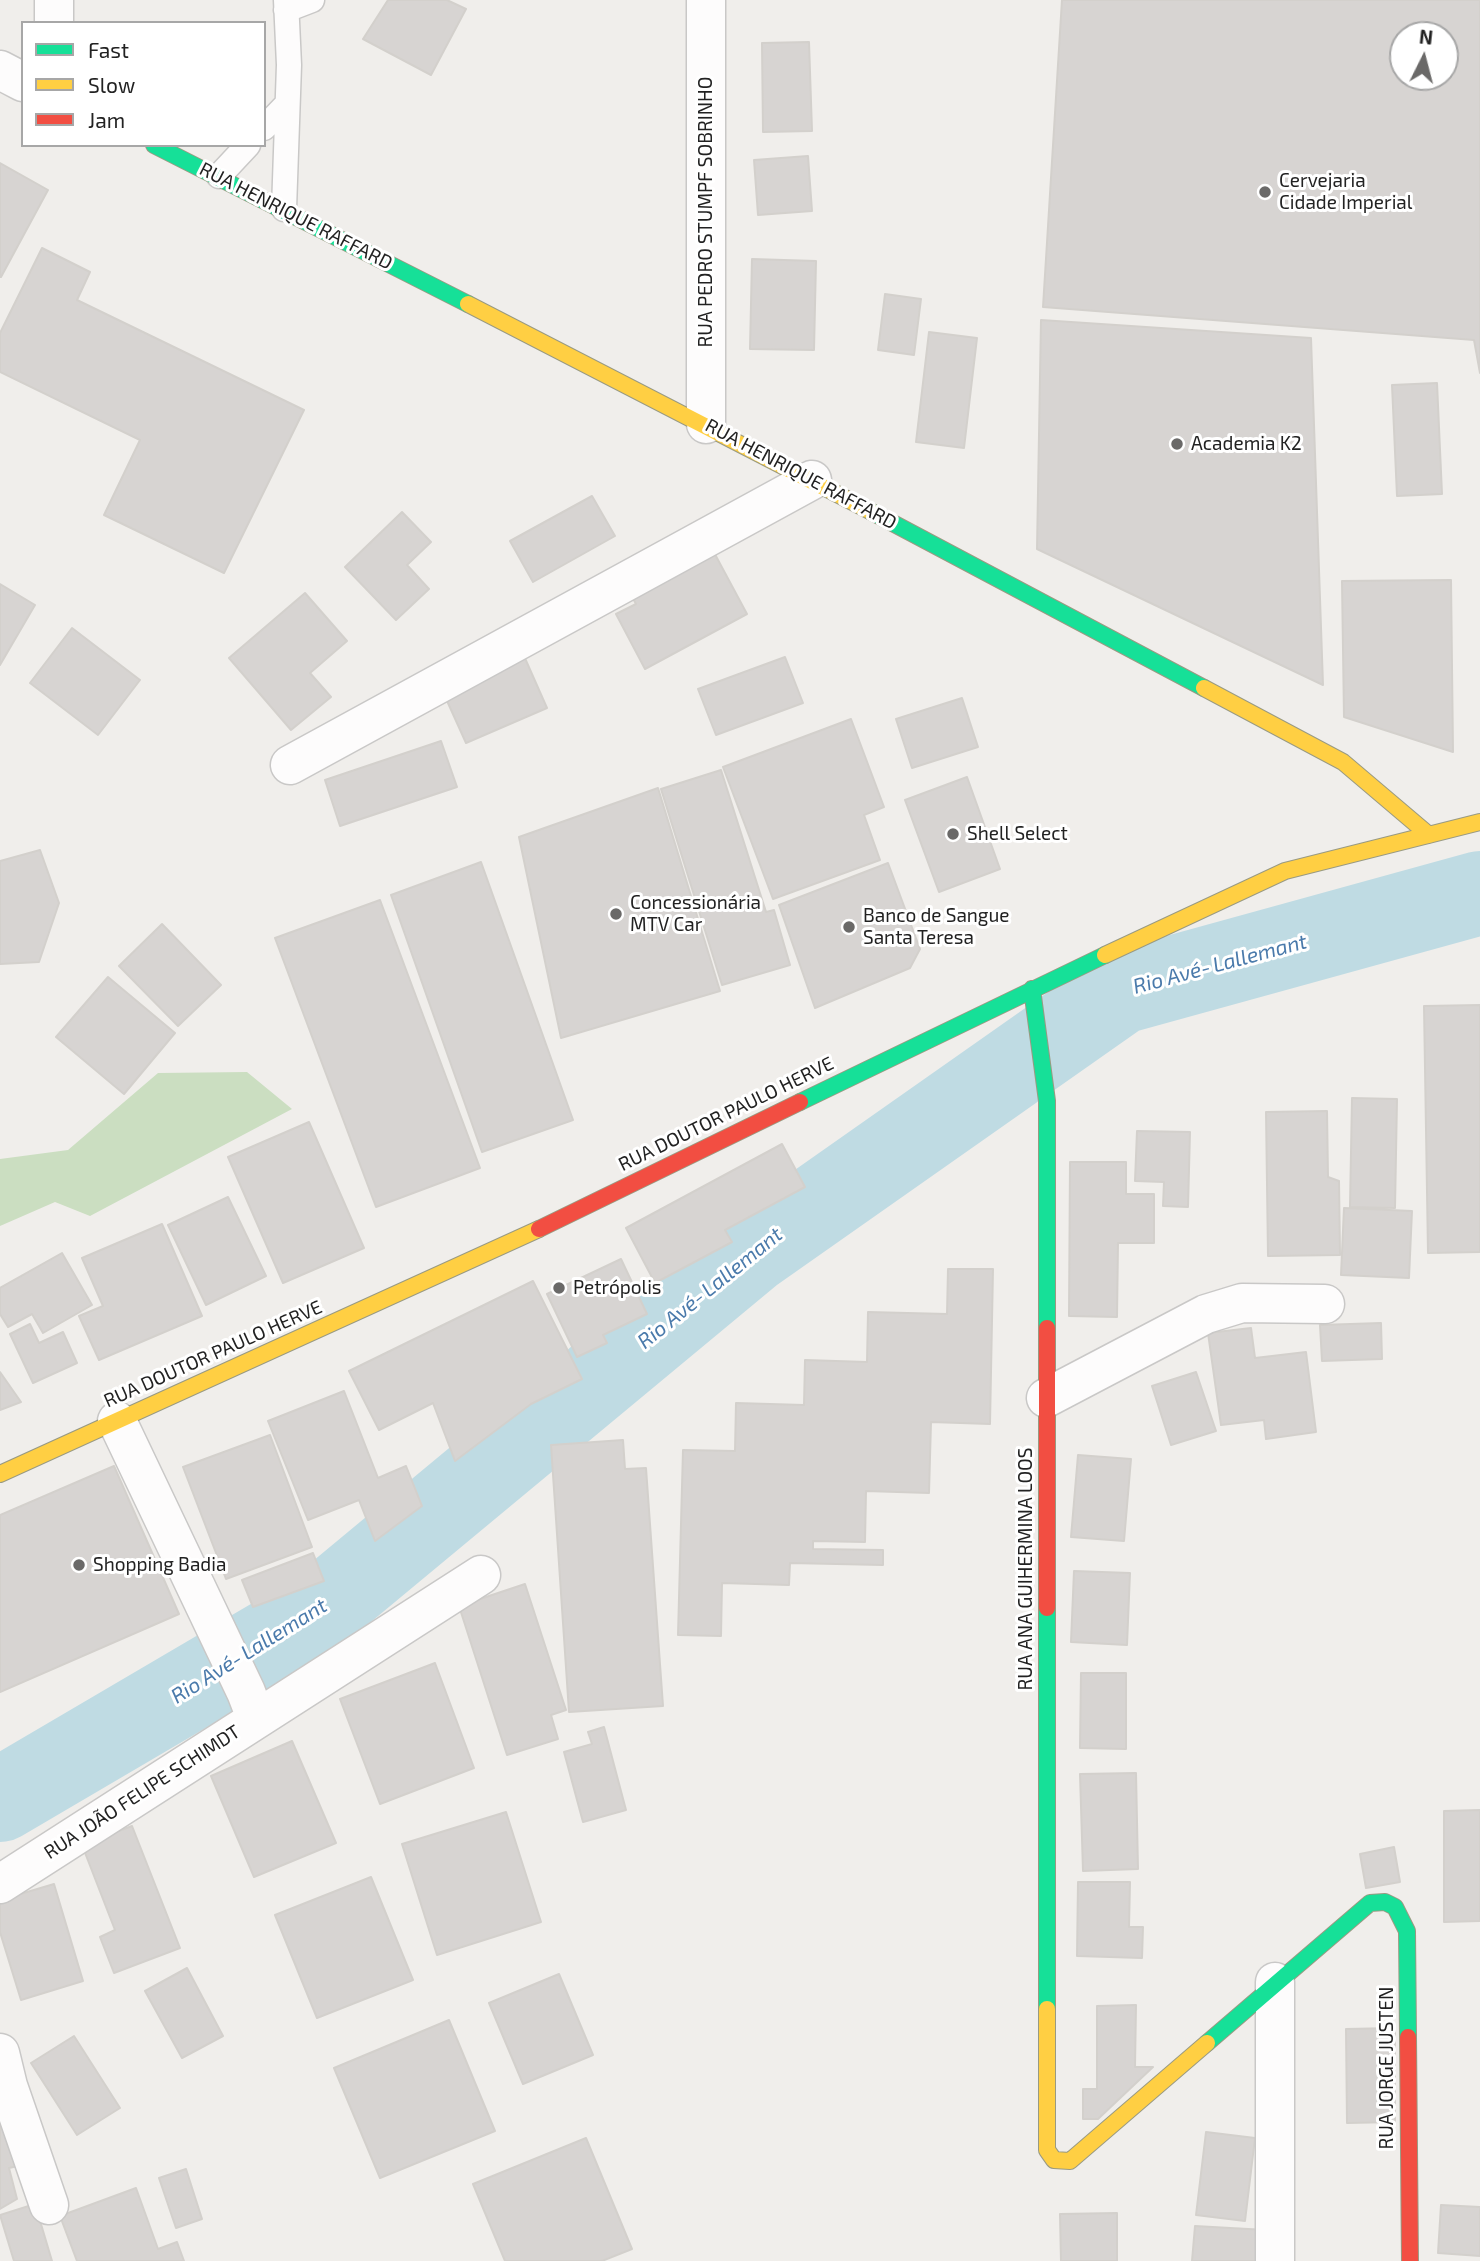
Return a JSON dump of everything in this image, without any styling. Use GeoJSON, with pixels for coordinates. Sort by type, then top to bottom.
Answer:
{"type":"FeatureCollection","features":[{"type":"Feature","properties":{"kind":"street"},"geometry":{"type":"LineString","coordinates":[[54,0],[54,21]]}},
{"type":"Feature","properties":{"kind":"street","name":"RUA PEDRO STUMPF SOBRINHO"},"geometry":{"type":"LineString","coordinates":[[706,0],[706,424]]}},
{"type":"Feature","properties":{"kind":"street"},"geometry":{"type":"LineString","coordinates":[[0,70],[21,81]]}},
{"type":"Feature","properties":{"kind":"street","name":"RUA HENRIQUE RAFFARD"},"geometry":{"type":"LineString","coordinates":[[158,147],[706,424],[1343,762],[1429,835]]}},
{"type":"Feature","properties":{"kind":"street"},"geometry":{"type":"LineString","coordinates":[[290,765],[812,480]]}},
{"type":"Feature","properties":{"kind":"street","name":"RUA DOUTOR PAULO HERVE"},"geometry":{"type":"LineString","coordinates":[[0,1474],[548,1225],[1032,989],[1285,871],[1480,822]]}},
{"type":"Feature","properties":{"kind":"street","name":"RUA ANA GUIHERMINA LOOS"},"geometry":{"type":"LineString","coordinates":[[1032,989],[1046,1101],[1047,2150],[1054,2160],[1070,2161],[1275,1982]]}},
{"type":"Feature","properties":{"kind":"street"},"geometry":{"type":"LineString","coordinates":[[1046,1398],[1206,1314],[1242,1303],[1325,1304]]}},
{"type":"Feature","properties":{"kind":"street"},"geometry":{"type":"LineString","coordinates":[[117,1421],[251,1705]]}},
{"type":"Feature","properties":{"kind":"street","name":"RUA JOÃO FELIPE SCHIMDT"},"geometry":{"type":"LineString","coordinates":[[0,1884],[251,1705],[481,1575]]}},
{"type":"Feature","properties":{"kind":"street","name":"RUA JORGE JUSTEN"},"geometry":{"type":"LineString","coordinates":[[1275,1982],[1370,1903],[1383,1901],[1394,1904],[1402,1912],[1407,1931],[1410,2261]]}},
{"type":"Feature","properties":{"kind":"street"},"geometry":{"type":"LineString","coordinates":[[1275,1982],[1275,2261]]}},
{"type":"Feature","properties":{"kind":"street"},"geometry":{"type":"LineString","coordinates":[[0,2053],[8,2086],[49,2205]]}},
{"type":"Feature","properties":{"kind":"lane"},"geometry":{"type":"LineString","coordinates":[[284,209],[286,5],[312,0]]}},
{"type":"Feature","properties":{"kind":"lane"},"geometry":{"type":"LineString","coordinates":[[266,126],[287,104]]}},
{"type":"Feature","properties":{"kind":"lane"},"geometry":{"type":"LineString","coordinates":[[219,176],[246,147]]}},
{"type":"Feature","properties":{"kind":"green space"},"geometry":{"type":"Polygon","coordinates":[[[247,1072],[292,1109],[90,1216],[55,1202],[0,1226],[0,1159],[68,1150],[158,1073],[247,1072]]]}},
{"type":"Feature","properties":{"kind":"building"},"geometry":{"type":"Polygon","coordinates":[[[388,0],[447,0],[466,9],[431,75],[363,39],[388,0]]]}},
{"type":"Feature","properties":{"kind":"building","name":"Cervejaria Cidade Imperial"},"geometry":{"type":"Polygon","coordinates":[[[1062,0],[1480,0],[1480,373],[1474,340],[1043,307],[1062,0]]]}},
{"type":"Feature","properties":{"kind":"building"},"geometry":{"type":"Polygon","coordinates":[[[809,42],[812,131],[763,132],[762,43],[809,42]]]}},
{"type":"Feature","properties":{"kind":"building"},"geometry":{"type":"Polygon","coordinates":[[[808,156],[812,211],[758,215],[754,160],[808,156]]]}},
{"type":"Feature","properties":{"kind":"building"},"geometry":{"type":"Polygon","coordinates":[[[0,163],[48,190],[1,277],[0,277],[0,163]]]}},
{"type":"Feature","properties":{"kind":"building"},"geometry":{"type":"Polygon","coordinates":[[[42,248],[90,272],[77,300],[304,410],[224,573],[104,515],[140,440],[0,372],[0,333],[42,248]]]}},
{"type":"Feature","properties":{"kind":"building"},"geometry":{"type":"Polygon","coordinates":[[[752,259],[816,261],[814,350],[750,349],[752,259]]]}},
{"type":"Feature","properties":{"kind":"building"},"geometry":{"type":"Polygon","coordinates":[[[885,294],[921,299],[914,355],[878,350],[885,294]]]}},
{"type":"Feature","properties":{"kind":"building","name":"Academia K2"},"geometry":{"type":"Polygon","coordinates":[[[1041,320],[1311,338],[1323,685],[1037,549],[1041,320]]]}},
{"type":"Feature","properties":{"kind":"building"},"geometry":{"type":"Polygon","coordinates":[[[929,332],[977,338],[964,448],[916,442],[929,332]]]}},
{"type":"Feature","properties":{"kind":"building"},"geometry":{"type":"Polygon","coordinates":[[[1437,383],[1442,494],[1397,496],[1392,385],[1437,383]]]}},
{"type":"Feature","properties":{"kind":"building"},"geometry":{"type":"Polygon","coordinates":[[[592,496],[615,536],[533,582],[510,541],[592,496]]]}},
{"type":"Feature","properties":{"kind":"building"},"geometry":{"type":"Polygon","coordinates":[[[402,512],[431,542],[407,565],[429,589],[396,620],[345,567],[402,512]]]}},
{"type":"Feature","properties":{"kind":"building"},"geometry":{"type":"Polygon","coordinates":[[[710,545],[747,614],[645,669],[616,614],[636,604],[628,589],[710,545]]]}},
{"type":"Feature","properties":{"kind":"building"},"geometry":{"type":"Polygon","coordinates":[[[1451,580],[1453,752],[1344,717],[1342,581],[1451,580]]]}},
{"type":"Feature","properties":{"kind":"building"},"geometry":{"type":"Polygon","coordinates":[[[0,584],[35,605],[0,665],[0,584]]]}},
{"type":"Feature","properties":{"kind":"building"},"geometry":{"type":"Polygon","coordinates":[[[305,593],[347,641],[310,673],[331,697],[291,730],[229,658],[305,593]]]}},
{"type":"Feature","properties":{"kind":"building"},"geometry":{"type":"Polygon","coordinates":[[[72,628],[140,680],[98,735],[30,683],[72,628]]]}},
{"type":"Feature","properties":{"kind":"building"},"geometry":{"type":"Polygon","coordinates":[[[524,656],[547,708],[466,743],[443,692],[524,656]]]}},
{"type":"Feature","properties":{"kind":"building"},"geometry":{"type":"Polygon","coordinates":[[[785,657],[803,703],[716,735],[698,689],[785,657]]]}},
{"type":"Feature","properties":{"kind":"building"},"geometry":{"type":"Polygon","coordinates":[[[962,698],[978,747],[912,768],[896,719],[962,698]]]}},
{"type":"Feature","properties":{"kind":"building"},"geometry":{"type":"Polygon","coordinates":[[[851,719],[884,807],[864,815],[880,860],[773,899],[723,767],[851,719]]]}},
{"type":"Feature","properties":{"kind":"building"},"geometry":{"type":"Polygon","coordinates":[[[441,741],[457,787],[340,826],[325,780],[441,741]]]}},
{"type":"Feature","properties":{"kind":"building"},"geometry":{"type":"Polygon","coordinates":[[[721,770],[766,912],[774,910],[790,965],[722,985],[661,789],[721,770]]]}},
{"type":"Feature","properties":{"kind":"building","name":"Shell Select"},"geometry":{"type":"Polygon","coordinates":[[[967,777],[1000,869],[939,892],[905,800],[967,777]]]}},
{"type":"Feature","properties":{"kind":"building","name":"Concessionária MTV Car"},"geometry":{"type":"Polygon","coordinates":[[[658,788],[720,991],[561,1038],[519,837],[658,788]]]}},
{"type":"Feature","properties":{"kind":"building"},"geometry":{"type":"Polygon","coordinates":[[[40,850],[59,903],[39,962],[0,964],[0,861],[40,850]]]}},
{"type":"Feature","properties":{"kind":"building"},"geometry":{"type":"Polygon","coordinates":[[[481,862],[573,1120],[482,1152],[391,895],[481,862]]]}},
{"type":"Feature","properties":{"kind":"building","name":"Banco de Sangue Santa Teresa"},"geometry":{"type":"Polygon","coordinates":[[[888,863],[920,949],[910,968],[815,1008],[779,905],[888,863]]]}},
{"type":"Feature","properties":{"kind":"building"},"geometry":{"type":"Polygon","coordinates":[[[380,900],[480,1168],[376,1207],[275,938],[380,900]]]}},
{"type":"Feature","properties":{"kind":"building"},"geometry":{"type":"Polygon","coordinates":[[[162,924],[221,985],[178,1026],[119,966],[162,924]]]}},
{"type":"Feature","properties":{"kind":"building"},"geometry":{"type":"Polygon","coordinates":[[[108,977],[175,1033],[124,1094],[56,1037],[108,977]]]}},
{"type":"Feature","properties":{"kind":"building"},"geometry":{"type":"Polygon","coordinates":[[[1480,1005],[1480,1252],[1428,1253],[1424,1006],[1480,1005]]]}},
{"type":"Feature","properties":{"kind":"building"},"geometry":{"type":"Polygon","coordinates":[[[1352,1098],[1397,1099],[1395,1208],[1350,1207],[1352,1098]]]}},
{"type":"Feature","properties":{"kind":"building"},"geometry":{"type":"Polygon","coordinates":[[[1327,1111],[1328,1177],[1339,1181],[1340,1255],[1268,1256],[1266,1112],[1327,1111]]]}},
{"type":"Feature","properties":{"kind":"building"},"geometry":{"type":"Polygon","coordinates":[[[309,1122],[364,1248],[283,1283],[228,1157],[309,1122]]]}},
{"type":"Feature","properties":{"kind":"building"},"geometry":{"type":"Polygon","coordinates":[[[1137,1131],[1190,1132],[1188,1207],[1163,1206],[1164,1182],[1135,1181],[1137,1131]]]}},
{"type":"Feature","properties":{"kind":"building"},"geometry":{"type":"Polygon","coordinates":[[[782,1144],[805,1187],[725,1230],[732,1242],[655,1283],[626,1228],[782,1144]]]}},
{"type":"Feature","properties":{"kind":"building"},"geometry":{"type":"Polygon","coordinates":[[[1070,1162],[1126,1162],[1126,1194],[1154,1194],[1154,1243],[1118,1243],[1117,1317],[1069,1316],[1070,1162]]]}},
{"type":"Feature","properties":{"kind":"building"},"geometry":{"type":"Polygon","coordinates":[[[228,1197],[266,1276],[206,1305],[168,1225],[228,1197]]]}},
{"type":"Feature","properties":{"kind":"building"},"geometry":{"type":"Polygon","coordinates":[[[1344,1208],[1412,1211],[1409,1278],[1341,1275],[1344,1208]]]}},
{"type":"Feature","properties":{"kind":"building"},"geometry":{"type":"Polygon","coordinates":[[[162,1224],[202,1316],[99,1360],[79,1316],[103,1306],[82,1258],[162,1224]]]}},
{"type":"Feature","properties":{"kind":"building"},"geometry":{"type":"Polygon","coordinates":[[[62,1253],[92,1305],[43,1333],[32,1314],[8,1327],[0,1314],[0,1288],[62,1253]]]}},
{"type":"Feature","properties":{"kind":"building"},"geometry":{"type":"Polygon","coordinates":[[[621,1259],[647,1314],[603,1335],[607,1343],[577,1357],[547,1294],[621,1259]]]}},
{"type":"Feature","properties":{"kind":"building"},"geometry":{"type":"Polygon","coordinates":[[[948,1269],[993,1269],[990,1424],[931,1422],[929,1493],[866,1491],[865,1542],[813,1541],[813,1549],[883,1550],[883,1565],[790,1563],[789,1585],[722,1583],[721,1636],[678,1635],[683,1450],[735,1451],[736,1403],[804,1405],[805,1360],[867,1362],[868,1312],[947,1314],[948,1269]]]}},
{"type":"Feature","properties":{"kind":"building"},"geometry":{"type":"Polygon","coordinates":[[[533,1281],[582,1379],[531,1404],[455,1461],[433,1403],[379,1430],[349,1371],[533,1281]]]}},
{"type":"Feature","properties":{"kind":"building"},"geometry":{"type":"Polygon","coordinates":[[[1381,1323],[1382,1359],[1322,1361],[1320,1325],[1381,1323]]]}},
{"type":"Feature","properties":{"kind":"building"},"geometry":{"type":"Polygon","coordinates":[[[30,1324],[39,1343],[63,1332],[77,1363],[33,1383],[10,1334],[30,1324]]]}},
{"type":"Feature","properties":{"kind":"building"},"geometry":{"type":"Polygon","coordinates":[[[1251,1328],[1255,1358],[1306,1352],[1316,1432],[1266,1439],[1264,1420],[1221,1425],[1208,1333],[1251,1328]]]}},
{"type":"Feature","properties":{"kind":"building"},"geometry":{"type":"Polygon","coordinates":[[[0,1372],[21,1402],[0,1410],[0,1372]]]}},
{"type":"Feature","properties":{"kind":"building"},"geometry":{"type":"Polygon","coordinates":[[[1196,1372],[1216,1431],[1171,1445],[1152,1386],[1196,1372]]]}},
{"type":"Feature","properties":{"kind":"building"},"geometry":{"type":"Polygon","coordinates":[[[344,1391],[378,1478],[406,1466],[422,1506],[375,1541],[359,1500],[308,1520],[268,1421],[344,1391]]]}},
{"type":"Feature","properties":{"kind":"building"},"geometry":{"type":"Polygon","coordinates":[[[270,1435],[312,1547],[226,1579],[183,1467],[270,1435]]]}},
{"type":"Feature","properties":{"kind":"building"},"geometry":{"type":"Polygon","coordinates":[[[623,1440],[625,1469],[646,1468],[663,1706],[569,1712],[551,1445],[623,1440]]]}},
{"type":"Feature","properties":{"kind":"building"},"geometry":{"type":"Polygon","coordinates":[[[1078,1455],[1131,1459],[1124,1541],[1071,1537],[1078,1455]]]}},
{"type":"Feature","properties":{"kind":"building","name":"Shopping Badia"},"geometry":{"type":"Polygon","coordinates":[[[114,1466],[179,1614],[0,1692],[0,1515],[114,1466]]]}},
{"type":"Feature","properties":{"kind":"building"},"geometry":{"type":"Polygon","coordinates":[[[313,1553],[324,1581],[253,1607],[242,1580],[313,1553]]]}},
{"type":"Feature","properties":{"kind":"building"},"geometry":{"type":"Polygon","coordinates":[[[1074,1571],[1130,1573],[1127,1645],[1071,1642],[1074,1571]]]}},
{"type":"Feature","properties":{"kind":"building"},"geometry":{"type":"Polygon","coordinates":[[[525,1584],[566,1710],[551,1715],[558,1739],[507,1755],[459,1606],[525,1584]]]}},
{"type":"Feature","properties":{"kind":"building"},"geometry":{"type":"Polygon","coordinates":[[[435,1663],[474,1768],[380,1804],[340,1699],[435,1663]]]}},
{"type":"Feature","properties":{"kind":"building"},"geometry":{"type":"Polygon","coordinates":[[[1081,1673],[1126,1673],[1126,1749],[1080,1748],[1081,1673]]]}},
{"type":"Feature","properties":{"kind":"building"},"geometry":{"type":"Polygon","coordinates":[[[604,1727],[626,1810],[583,1822],[564,1752],[592,1744],[588,1732],[604,1727]]]}},
{"type":"Feature","properties":{"kind":"building"},"geometry":{"type":"Polygon","coordinates":[[[292,1741],[336,1843],[254,1877],[211,1776],[292,1741]]]}},
{"type":"Feature","properties":{"kind":"building"},"geometry":{"type":"Polygon","coordinates":[[[1136,1773],[1138,1869],[1083,1871],[1080,1774],[1136,1773]]]}},
{"type":"Feature","properties":{"kind":"building"},"geometry":{"type":"Polygon","coordinates":[[[1480,1810],[1480,1921],[1444,1922],[1444,1811],[1480,1810]]]}},
{"type":"Feature","properties":{"kind":"building"},"geometry":{"type":"Polygon","coordinates":[[[506,1812],[541,1922],[437,1955],[402,1844],[506,1812]]]}},
{"type":"Feature","properties":{"kind":"building"},"geometry":{"type":"Polygon","coordinates":[[[132,1826],[180,1948],[114,1973],[100,1937],[115,1930],[82,1845],[132,1826]]]}},
{"type":"Feature","properties":{"kind":"building"},"geometry":{"type":"Polygon","coordinates":[[[1394,1847],[1400,1882],[1366,1888],[1360,1854],[1394,1847]]]}},
{"type":"Feature","properties":{"kind":"building"},"geometry":{"type":"Polygon","coordinates":[[[371,1877],[413,1980],[317,2018],[275,1915],[371,1877]]]}},
{"type":"Feature","properties":{"kind":"building"},"geometry":{"type":"Polygon","coordinates":[[[1078,1882],[1130,1882],[1129,1927],[1143,1927],[1142,1958],[1077,1956],[1078,1882]]]}},
{"type":"Feature","properties":{"kind":"building"},"geometry":{"type":"Polygon","coordinates":[[[54,1884],[83,1981],[21,2000],[0,1932],[0,1900],[54,1884]]]}},
{"type":"Feature","properties":{"kind":"building"},"geometry":{"type":"Polygon","coordinates":[[[187,1968],[223,2036],[182,2058],[145,1991],[187,1968]]]}},
{"type":"Feature","properties":{"kind":"building"},"geometry":{"type":"Polygon","coordinates":[[[559,1974],[593,2055],[523,2084],[489,2003],[559,1974]]]}},
{"type":"Feature","properties":{"kind":"building"},"geometry":{"type":"Polygon","coordinates":[[[1136,2005],[1135,2067],[1153,2067],[1098,2119],[1083,2119],[1083,2089],[1097,2089],[1097,2006],[1136,2005]]]}},
{"type":"Feature","properties":{"kind":"building"},"geometry":{"type":"Polygon","coordinates":[[[449,2020],[495,2131],[380,2178],[334,2068],[449,2020]]]}},
{"type":"Feature","properties":{"kind":"building"},"geometry":{"type":"Polygon","coordinates":[[[1395,2028],[1395,2122],[1347,2123],[1346,2029],[1395,2028]]]}},
{"type":"Feature","properties":{"kind":"building"},"geometry":{"type":"Polygon","coordinates":[[[74,2036],[120,2108],[77,2135],[31,2063],[74,2036]]]}},
{"type":"Feature","properties":{"kind":"building"},"geometry":{"type":"Polygon","coordinates":[[[0,2104],[18,2166],[9,2168],[17,2199],[0,2209],[0,2104]]]}},
{"type":"Feature","properties":{"kind":"building"},"geometry":{"type":"Polygon","coordinates":[[[1206,2132],[1255,2138],[1245,2221],[1196,2215],[1206,2132]]]}},
{"type":"Feature","properties":{"kind":"building"},"geometry":{"type":"Polygon","coordinates":[[[586,2138],[632,2249],[602,2261],[505,2261],[473,2184],[586,2138]]]}},
{"type":"Feature","properties":{"kind":"building"},"geometry":{"type":"Polygon","coordinates":[[[186,2169],[202,2219],[176,2228],[159,2178],[186,2169]]]}},
{"type":"Feature","properties":{"kind":"building"},"geometry":{"type":"Polygon","coordinates":[[[136,2188],[158,2249],[177,2242],[184,2261],[77,2261],[60,2216],[136,2188]]]}},
{"type":"Feature","properties":{"kind":"building"},"geometry":{"type":"Polygon","coordinates":[[[35,2204],[52,2261],[14,2261],[0,2215],[35,2204]]]}},
{"type":"Feature","properties":{"kind":"building"},"geometry":{"type":"Polygon","coordinates":[[[1441,2205],[1480,2207],[1480,2256],[1438,2253],[1441,2205]]]}},
{"type":"Feature","properties":{"kind":"building"},"geometry":{"type":"Polygon","coordinates":[[[1117,2213],[1117,2261],[1061,2261],[1060,2214],[1117,2213]]]}},
{"type":"Feature","properties":{"kind":"building"},"geometry":{"type":"Polygon","coordinates":[[[1195,2226],[1266,2230],[1264,2261],[1192,2261],[1195,2226]]]}},
{"type":"Feature","properties":{"kind":"waterway","name":"Rio Avé‐Lallemant"},"geometry":{"type":"LineString","coordinates":[[0,1800],[310,1618],[751,1252],[1121,992],[1480,893]]}},
{"type":"Feature","properties":{"kind":"traffic: fast"},"geometry":{"type":"LineString","coordinates":[[158,147],[468,304]]}},
{"type":"Feature","properties":{"kind":"traffic: fast"},"geometry":{"type":"LineString","coordinates":[[870,511],[1204,688]]}},
{"type":"Feature","properties":{"kind":"traffic: fast"},"geometry":{"type":"LineString","coordinates":[[800,1102],[1105,955]]}},
{"type":"Feature","properties":{"kind":"traffic: fast"},"geometry":{"type":"LineString","coordinates":[[1032,989],[1047,1101],[1047,1328]]}},
{"type":"Feature","properties":{"kind":"traffic: fast"},"geometry":{"type":"LineString","coordinates":[[1047,1608],[1047,2009]]}},
{"type":"Feature","properties":{"kind":"traffic: fast"},"geometry":{"type":"LineString","coordinates":[[1207,2043],[1370,1903],[1385,1902],[1395,1907],[1407,1931],[1408,2037]]}},
{"type":"Feature","properties":{"kind":"traffic: slow"},"geometry":{"type":"LineString","coordinates":[[468,304],[870,511]]}},
{"type":"Feature","properties":{"kind":"traffic: slow"},"geometry":{"type":"LineString","coordinates":[[1204,688],[1343,762],[1429,835]]}},
{"type":"Feature","properties":{"kind":"traffic: slow"},"geometry":{"type":"LineString","coordinates":[[1105,955],[1285,871],[1480,822]]}},
{"type":"Feature","properties":{"kind":"traffic: slow"},"geometry":{"type":"LineString","coordinates":[[0,1474],[539,1229]]}},
{"type":"Feature","properties":{"kind":"traffic: slow"},"geometry":{"type":"LineString","coordinates":[[1047,2009],[1047,2150],[1054,2160],[1070,2161],[1207,2043]]}},
{"type":"Feature","properties":{"kind":"traffic: jam"},"geometry":{"type":"LineString","coordinates":[[539,1229],[800,1102]]}},
{"type":"Feature","properties":{"kind":"traffic: jam"},"geometry":{"type":"LineString","coordinates":[[1047,1328],[1047,1608]]}},
{"type":"Feature","properties":{"kind":"traffic: jam"},"geometry":{"type":"LineString","coordinates":[[1408,2037],[1410,2261]]}},
{"type":"Feature","properties":{"kind":"place","name":"Cervejaria Cidade Imperial"},"geometry":{"type":"Point","coordinates":[1265,192]}},
{"type":"Feature","properties":{"kind":"place","name":"Academia K2"},"geometry":{"type":"Point","coordinates":[1177,444]}},
{"type":"Feature","properties":{"kind":"place","name":"Shell Select"},"geometry":{"type":"Point","coordinates":[953,834]}},
{"type":"Feature","properties":{"kind":"place","name":"Concessionária MTV Car"},"geometry":{"type":"Point","coordinates":[616,914]}},
{"type":"Feature","properties":{"kind":"place","name":"Banco de Sangue Santa Teresa"},"geometry":{"type":"Point","coordinates":[849,927]}},
{"type":"Feature","properties":{"kind":"place","name":"Petrópolis"},"geometry":{"type":"Point","coordinates":[559,1288]}},
{"type":"Feature","properties":{"kind":"place","name":"Shopping Badia"},"geometry":{"type":"Point","coordinates":[79,1565]}}]}
